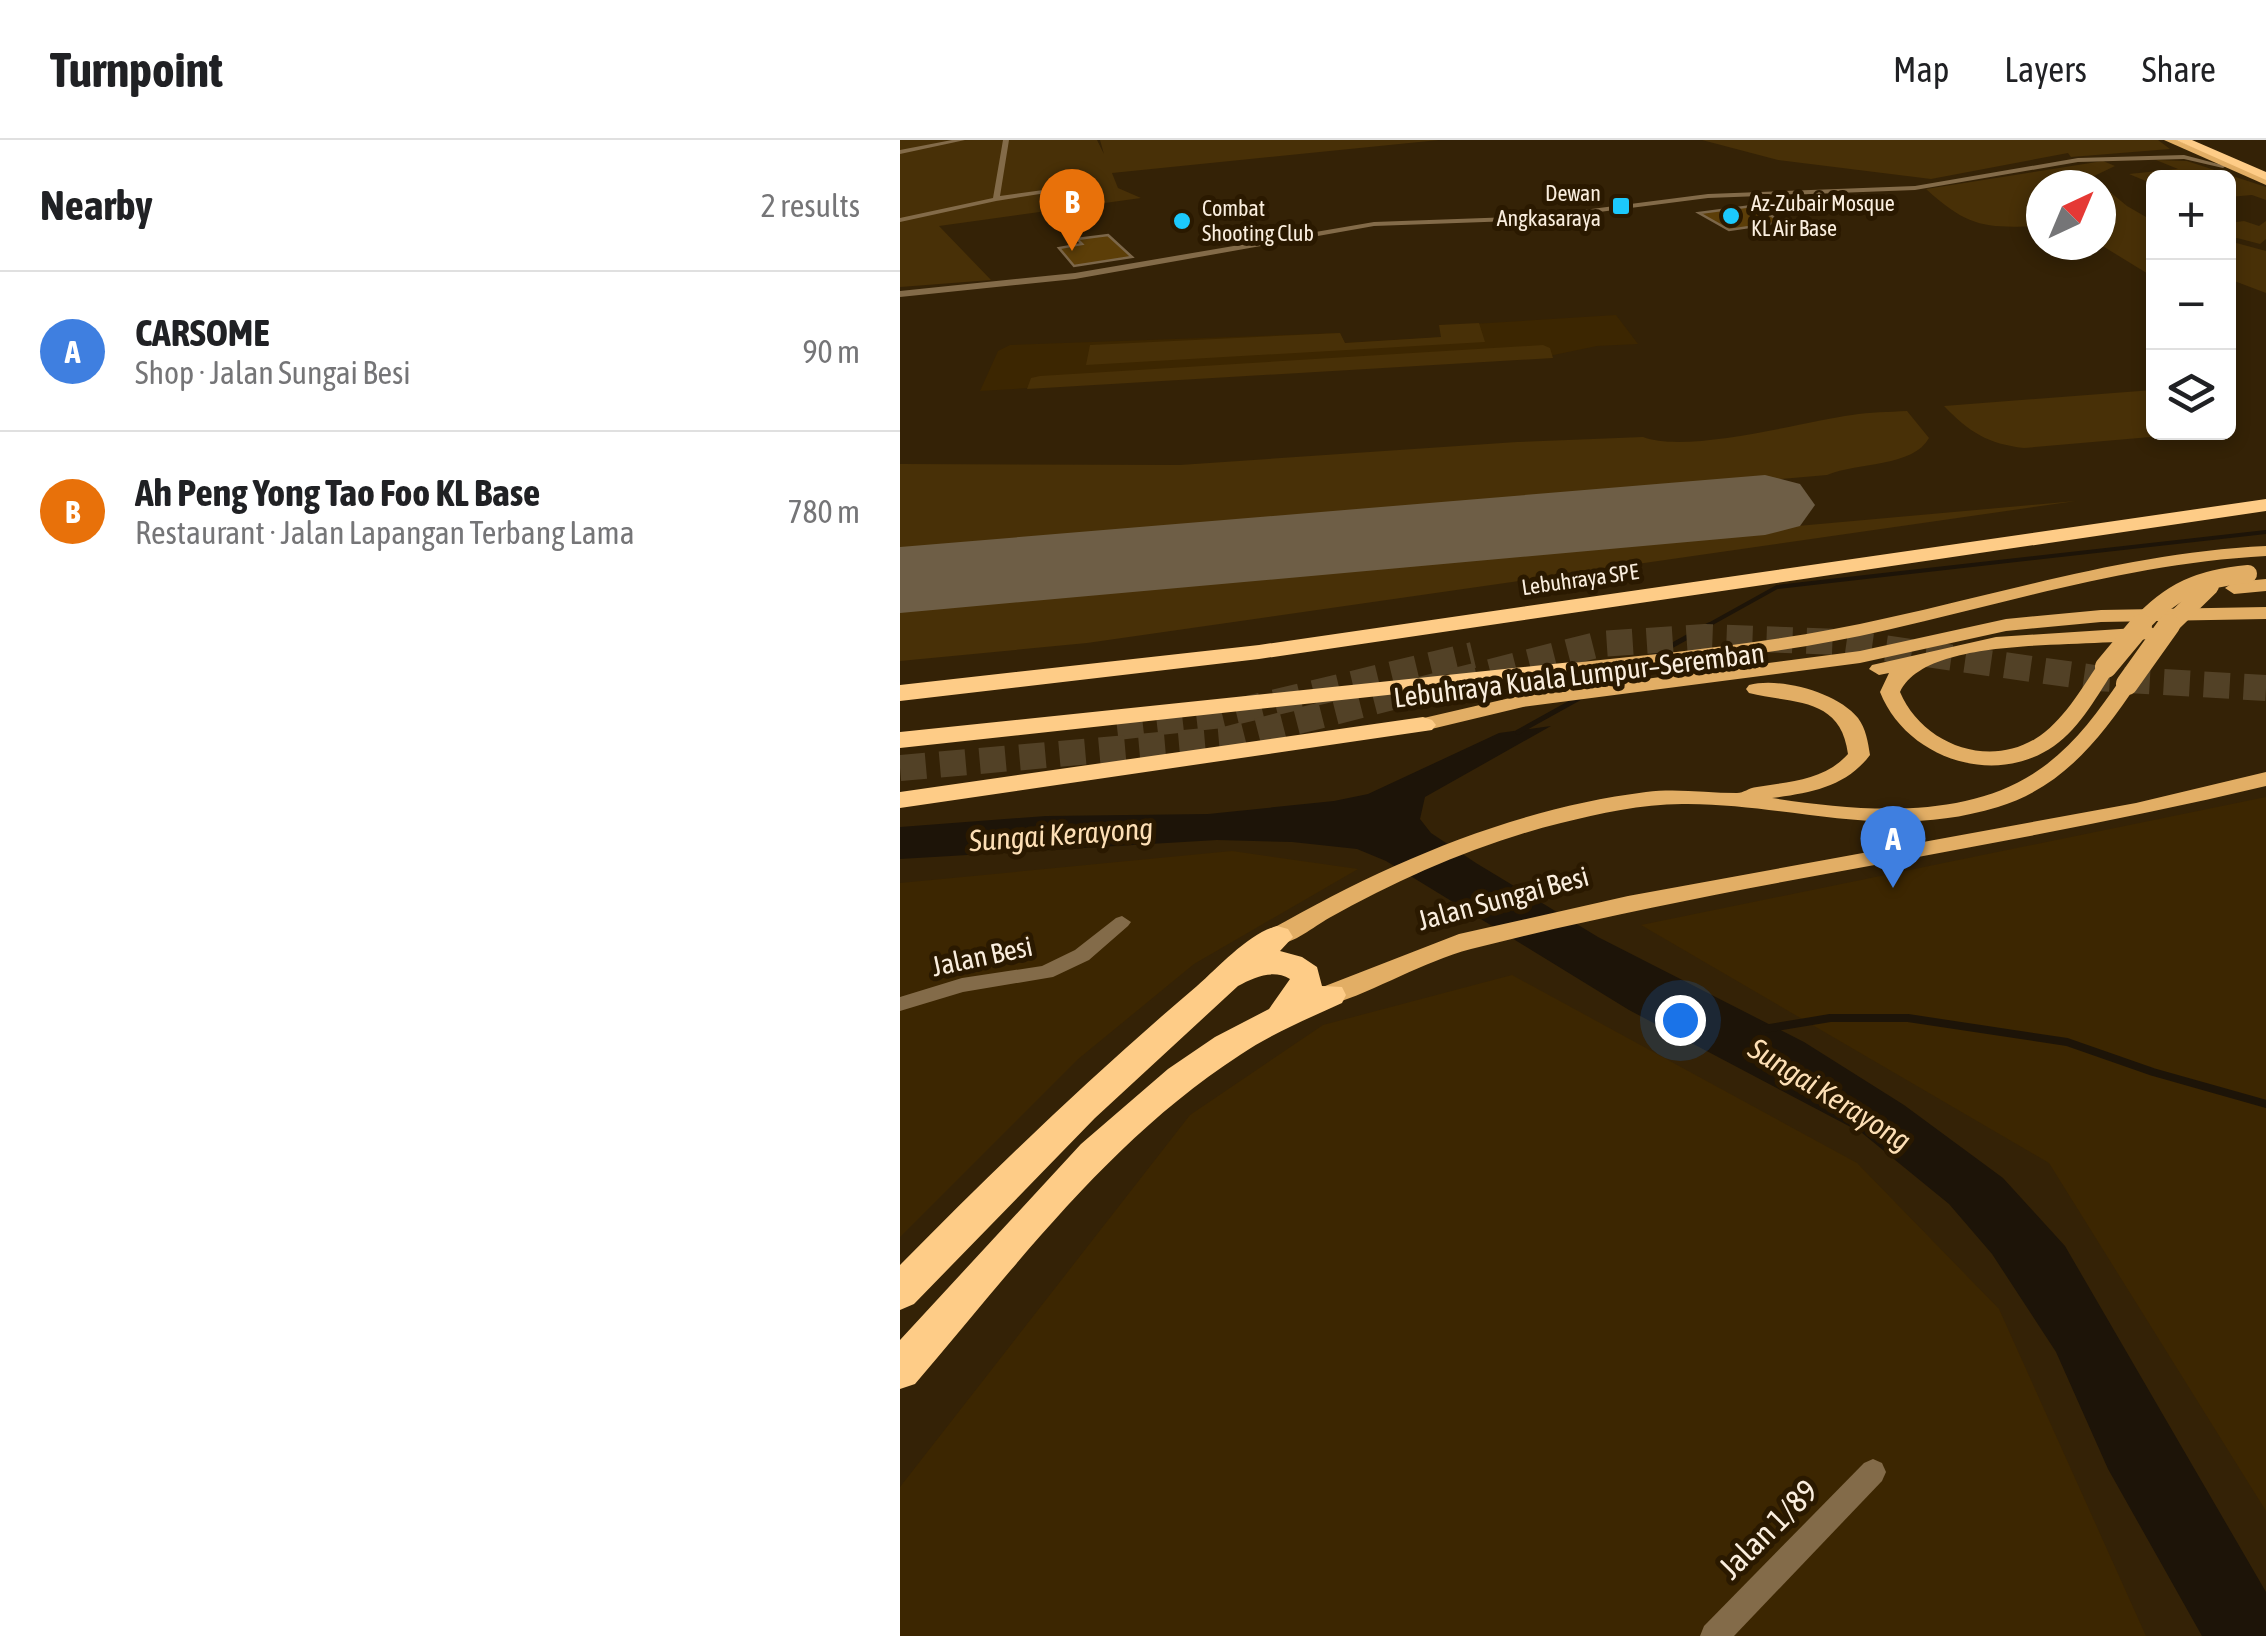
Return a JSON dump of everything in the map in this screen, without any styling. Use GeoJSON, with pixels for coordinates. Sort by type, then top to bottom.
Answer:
{"type":"FeatureCollection","features":[{"type":"Feature","properties":{"kind":"highway"},"geometry":{"type":"LineString","coordinates":[[2176,142],[2266,173]]}},
{"type":"Feature","properties":{"kind":"highway","name":"Lebuhraya SPE"},"geometry":{"type":"LineString","coordinates":[[900,690],[1258,644],[2266,502]]}},
{"type":"Feature","properties":{"kind":"highway","name":"Lebuhraya Kuala Lumpur–Seremban"},"geometry":{"type":"LineString","coordinates":[[900,740],[1572,669]]}},
{"type":"Feature","properties":{"kind":"highway","name":"Lebuhraya Kuala Lumpur–Seremban"},"geometry":{"type":"LineString","coordinates":[[900,800],[1423,725]]}},
{"type":"Feature","properties":{"kind":"highway","name":"Jalan Sungai Besi"},"geometry":{"type":"LineString","coordinates":[[900,1292],[1040,1146],[1223,980],[1278,936]]}},
{"type":"Feature","properties":{"kind":"highway"},"geometry":{"type":"LineString","coordinates":[[1223,980],[1268,962],[1296,966],[1306,976],[1306,986],[1278,1020]]}},
{"type":"Feature","properties":{"kind":"highway","name":"Jalan Sungai Besi"},"geometry":{"type":"LineString","coordinates":[[900,1370],[1067,1183],[1134,1117],[1229,1045],[1330,995]]}},
{"type":"Feature","properties":{"kind":"main road"},"geometry":{"type":"LineString","coordinates":[[2202,140],[2217,144],[2266,173]]}},
{"type":"Feature","properties":{"kind":"main road"},"geometry":{"type":"LineString","coordinates":[[2176,142],[2223,166],[2266,173]]}},
{"type":"Feature","properties":{"kind":"main road"},"geometry":{"type":"LineString","coordinates":[[1572,669],[1710,654],[1882,625],[2092,574],[2177,559],[2266,551]]}},
{"type":"Feature","properties":{"kind":"main road"},"geometry":{"type":"LineString","coordinates":[[1912,664],[1900,673],[1890,692],[1906,727],[1919,737],[1956,752],[2003,758],[2021,755],[2057,733],[2163,599],[2203,577],[2254,580]]}},
{"type":"Feature","properties":{"kind":"main road"},"geometry":{"type":"LineString","coordinates":[[1734,797],[1814,811],[1882,815],[1960,808],[2007,796],[2038,782],[2077,750],[2168,630],[2207,598],[2254,580]]}},
{"type":"Feature","properties":{"kind":"main road"},"geometry":{"type":"LineString","coordinates":[[1423,725],[1523,701],[1657,692],[1860,657],[2006,625],[2101,616],[2266,613]]}},
{"type":"Feature","properties":{"kind":"main road","name":"Lebuhraya Kuala Lumpur–Seremban"},"geometry":{"type":"LineString","coordinates":[[1423,725],[1476,722],[1657,692],[1756,689],[1912,664],[1996,643],[2266,626]]}},
{"type":"Feature","properties":{"kind":"main road"},"geometry":{"type":"LineString","coordinates":[[1734,797],[1818,783],[1840,775],[1859,754],[1860,740],[1853,726],[1835,708],[1792,692],[1756,689]]}},
{"type":"Feature","properties":{"kind":"main road","name":"Jalan Sungai Besi"},"geometry":{"type":"LineString","coordinates":[[1330,995],[1459,942],[1628,904],[2136,810],[2266,779]]}},
{"type":"Feature","properties":{"kind":"main road","name":"Jalan Sungai Besi"},"geometry":{"type":"LineString","coordinates":[[1278,936],[1366,887],[1509,830],[1649,798],[1734,797]]}},
{"type":"Feature","properties":{"kind":"street"},"geometry":{"type":"LineString","coordinates":[[900,152],[962,140]]}},
{"type":"Feature","properties":{"kind":"street"},"geometry":{"type":"LineString","coordinates":[[996,199],[1006,140]]}},
{"type":"Feature","properties":{"kind":"street"},"geometry":{"type":"LineString","coordinates":[[900,294],[1074,276],[1374,224],[1537,218],[1708,196],[1914,188],[1976,180],[2060,161],[2180,152],[2176,142]]}},
{"type":"Feature","properties":{"kind":"street"},"geometry":{"type":"LineString","coordinates":[[2154,156],[2192,158],[2223,166]]}},
{"type":"Feature","properties":{"kind":"street"},"geometry":{"type":"LineString","coordinates":[[900,220],[1080,186]]}},
{"type":"Feature","properties":{"kind":"street","name":"Jalan Besi"},"geometry":{"type":"LineString","coordinates":[[900,1004],[962,986],[1046,972],[1082,955],[1122,922]]}},
{"type":"Feature","properties":{"kind":"street","name":"Jalan 1/89"},"geometry":{"type":"LineString","coordinates":[[1714,1636],[1874,1472]]}},
{"type":"Feature","properties":{"kind":"shaded area"},"geometry":{"type":"Polygon","coordinates":[[[900,140],[1097,140],[1104,154],[1100,140],[1439,140],[1112,173],[1118,188],[1141,198],[939,226],[991,280],[900,287],[900,140]]]}},
{"type":"Feature","properties":{"kind":"shaded area"},"geometry":{"type":"Polygon","coordinates":[[[1702,140],[2158,140],[2170,149],[2071,157],[2068,153],[1931,179],[1778,160],[1702,140]]]}},
{"type":"Feature","properties":{"kind":"shaded area"},"geometry":{"type":"Polygon","coordinates":[[[2156,160],[2187,161],[2214,170],[2168,170],[2178,169],[2156,160]]]}},
{"type":"Feature","properties":{"kind":"shaded area"},"geometry":{"type":"Polygon","coordinates":[[[2103,161],[2115,166],[2107,170],[2046,170],[2103,161]]]}},
{"type":"Feature","properties":{"kind":"shaded area"},"geometry":{"type":"Polygon","coordinates":[[[2146,172],[2146,181],[2129,174],[2146,172]]]}},
{"type":"Feature","properties":{"kind":"shaded area"},"geometry":{"type":"Polygon","coordinates":[[[2026,173],[2026,227],[1979,223],[1954,212],[1926,189],[2026,173]]]}},
{"type":"Feature","properties":{"kind":"shaded area"},"geometry":{"type":"Polygon","coordinates":[[[2236,177],[2266,187],[2266,200],[2252,195],[2236,196],[2236,177]]]}},
{"type":"Feature","properties":{"kind":"shaded area"},"geometry":{"type":"Polygon","coordinates":[[[2116,197],[2146,217],[2146,273],[2116,254],[2116,197]]]}},
{"type":"Feature","properties":{"kind":"shaded area"},"geometry":{"type":"Polygon","coordinates":[[[2266,221],[2266,239],[2260,244],[2237,238],[2236,222],[2259,226],[2266,221]]]}},
{"type":"Feature","properties":{"kind":"shaded area"},"geometry":{"type":"Polygon","coordinates":[[[2236,243],[2266,251],[2266,293],[2236,282],[2236,243]]]}},
{"type":"Feature","properties":{"kind":"shaded area"},"geometry":{"type":"Polygon","coordinates":[[[1616,315],[1638,344],[1597,346],[1544,357],[980,391],[998,351],[1010,345],[1340,333],[1345,343],[1444,337],[1441,326],[1616,315]]]}},
{"type":"Feature","properties":{"kind":"shaded area"},"geometry":{"type":"Polygon","coordinates":[[[1479,323],[1485,342],[1086,365],[1090,345],[1340,333],[1345,343],[1441,337],[1439,325],[1479,323]]]}},
{"type":"Feature","properties":{"kind":"shaded area"},"geometry":{"type":"Polygon","coordinates":[[[1543,345],[1550,348],[1553,358],[1027,389],[1031,378],[1040,376],[1543,345]]]}},
{"type":"Feature","properties":{"kind":"shaded area"},"geometry":{"type":"Polygon","coordinates":[[[2146,391],[2146,437],[2024,448],[1980,435],[1944,406],[2146,391]]]}},
{"type":"Feature","properties":{"kind":"shaded area"},"geometry":{"type":"Polygon","coordinates":[[[1907,411],[1929,438],[1921,447],[1898,459],[1827,475],[900,554],[900,464],[1180,465],[1517,442],[1643,437],[1687,442],[1859,414],[1907,411]]]}},
{"type":"Feature","properties":{"kind":"shaded area"},"geometry":{"type":"Polygon","coordinates":[[[2076,501],[1087,643],[900,661],[900,607],[2076,501]]]}},
{"type":"Feature","properties":{"kind":"shaded area"},"geometry":{"type":"Polygon","coordinates":[[[2266,797],[2266,1511],[2049,1163],[1641,925],[2266,797]]]}},
{"type":"Feature","properties":{"kind":"shaded area"},"geometry":{"type":"Polygon","coordinates":[[[1232,851],[1358,869],[1194,964],[1077,1060],[900,1237],[900,883],[1232,851]]]}},
{"type":"Feature","properties":{"kind":"shaded area"},"geometry":{"type":"Polygon","coordinates":[[[1512,975],[1857,1163],[1999,1309],[2146,1636],[900,1636],[900,1487],[1190,1115],[1323,1025],[1512,975]]]}},
{"type":"Feature","properties":{"kind":"water","name":"Sungai Kerayong"},"geometry":{"type":"Polygon","coordinates":[[[1551,726],[1425,797],[1420,819],[1431,833],[1476,863],[1598,937],[1804,1042],[1904,1105],[2003,1178],[2065,1246],[2266,1592],[2266,1636],[2202,1636],[2108,1469],[2056,1352],[1992,1254],[1949,1204],[1862,1133],[1629,1010],[1386,861],[1357,849],[1217,840],[900,859],[900,827],[1046,816],[1208,814],[1334,801],[1368,794],[1499,733],[1551,726]]]}},
{"type":"Feature","properties":{"kind":"building","name":"Az-Zubair Mosque KL Air Base"},"geometry":{"type":"Polygon","coordinates":[[[1752,206],[1783,222],[1729,230],[1699,213],[1752,206]]]}},
{"type":"Feature","properties":{"kind":"building"},"geometry":{"type":"Polygon","coordinates":[[[1108,235],[1132,257],[1074,266],[1059,248],[1082,244],[1077,239],[1108,235]]]}},
{"type":"Feature","properties":{"kind":"waterway"},"geometry":{"type":"LineString","coordinates":[[1705,627],[1777,587],[2266,532]]}},
{"type":"Feature","properties":{"kind":"waterway"},"geometry":{"type":"LineString","coordinates":[[1653,656],[1709,625]]}},
{"type":"Feature","properties":{"kind":"waterway"},"geometry":{"type":"LineString","coordinates":[[1597,688],[1638,665]]}},
{"type":"Feature","properties":{"kind":"waterway"},"geometry":{"type":"LineString","coordinates":[[1518,732],[1581,697]]}},
{"type":"Feature","properties":{"kind":"waterway","name":"Sungai Kerayong"},"geometry":{"type":"LineString","coordinates":[[1764,1029],[1830,1018],[1908,1018],[2067,1042],[2153,1072],[2266,1104]]}},
{"type":"Feature","properties":{"kind":"runway"},"geometry":{"type":"LineString","coordinates":[[900,580],[1765,505]]}},
{"type":"Feature","properties":{"kind":"tunnel"},"geometry":{"type":"LineString","coordinates":[[900,768],[1228,739],[1600,644],[1705,637],[1841,642],[2095,678],[2266,688]]}},
{"type":"Feature","properties":{"kind":"tunnel"},"geometry":{"type":"LineString","coordinates":[[1117,727],[1222,715],[1473,655]]}},
{"type":"Feature","properties":{"kind":"place","name":"Dewan Angkasaraya"},"geometry":{"type":"Point","coordinates":[1621,206]}},
{"type":"Feature","properties":{"kind":"place","name":"Az-Zubair Mosque KL Air Base"},"geometry":{"type":"Point","coordinates":[1731,216]}},
{"type":"Feature","properties":{"kind":"place","name":"Combat Shooting Club"},"geometry":{"type":"Point","coordinates":[1182,221]}},
{"type":"Feature","properties":{"kind":"place","name":"Ah Peng Yong Tao Foo KL Base"},"geometry":{"type":"Point","coordinates":[1072,251]}},
{"type":"Feature","properties":{"kind":"place","name":"CARSOME"},"geometry":{"type":"Point","coordinates":[1893,888]}}]}
